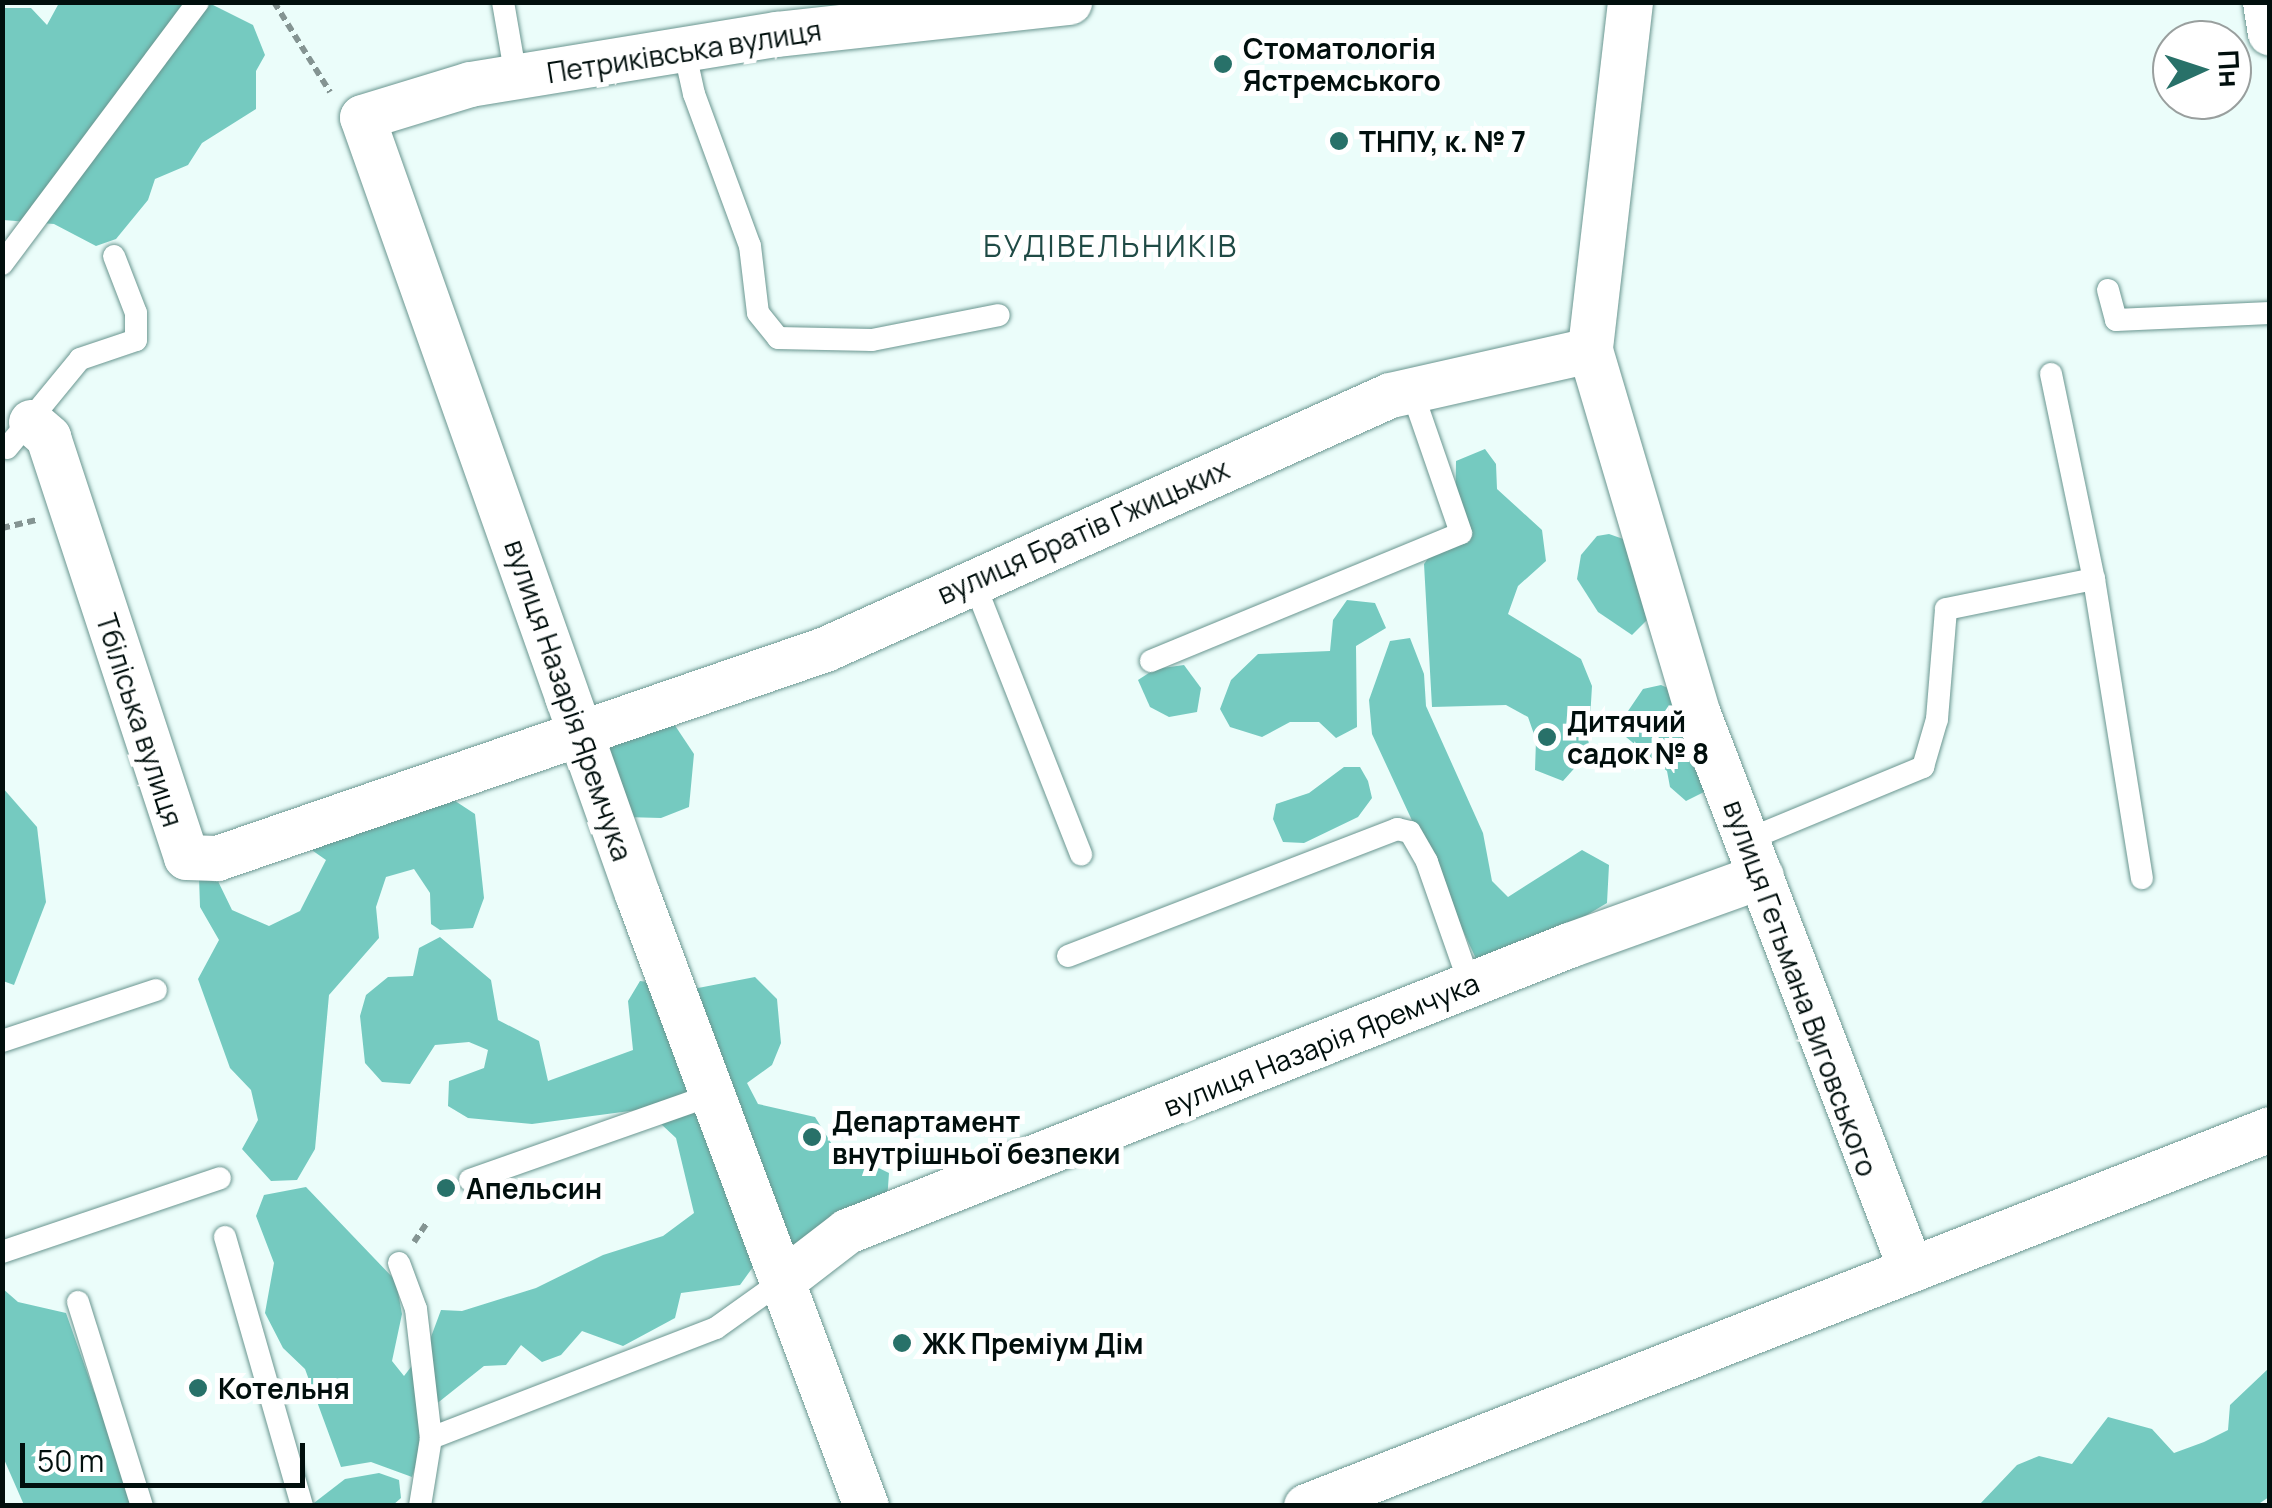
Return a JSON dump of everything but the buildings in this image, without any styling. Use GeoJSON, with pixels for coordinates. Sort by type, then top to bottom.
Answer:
{"type":"FeatureCollection","features":[{"type":"Feature","properties":{"kind":"street","name":"Петриківська вулиця"},"geometry":{"type":"LineString","coordinates":[[345,104],[684,49],[1070,2]]}},
{"type":"Feature","properties":{"kind":"street","name":"вулиця Гетьмана Виговського"},"geometry":{"type":"LineString","coordinates":[[1630,2],[1590,350],[1638,528],[1754,858],[1911,1270]]}},
{"type":"Feature","properties":{"kind":"street"},"geometry":{"type":"LineString","coordinates":[[2265,2],[2270,33]]}},
{"type":"Feature","properties":{"kind":"street","name":"вулиця Назарія Яремчука"},"geometry":{"type":"LineString","coordinates":[[345,104],[866,1506]]}},
{"type":"Feature","properties":{"kind":"street","name":"вулиця Братів Ґжицьких"},"geometry":{"type":"LineString","coordinates":[[581,736],[825,649],[973,580],[1411,389],[1590,350]]}},
{"type":"Feature","properties":{"kind":"street","name":"Тбіліська вулиця"},"geometry":{"type":"LineString","coordinates":[[20,435],[48,437],[186,856],[217,858],[581,736]]}},
{"type":"Feature","properties":{"kind":"street","name":"вулиця Назарія Яремчука"},"geometry":{"type":"LineString","coordinates":[[782,1280],[846,1230],[1470,985],[1754,858]]}},
{"type":"Feature","properties":{"kind":"street"},"geometry":{"type":"LineString","coordinates":[[1306,1506],[2270,1129]]}},
{"type":"Feature","properties":{"kind":"lane"},"geometry":{"type":"LineString","coordinates":[[2,264],[198,2]]}},
{"type":"Feature","properties":{"kind":"lane"},"geometry":{"type":"LineString","coordinates":[[504,2],[516,77]]}},
{"type":"Feature","properties":{"kind":"lane"},"geometry":{"type":"LineString","coordinates":[[684,49],[694,94],[750,246],[758,313],[778,338],[872,340],[998,315]]}},
{"type":"Feature","properties":{"kind":"lane"},"geometry":{"type":"LineString","coordinates":[[20,435],[80,359],[136,340],[136,314],[114,256]]}},
{"type":"Feature","properties":{"kind":"lane"},"geometry":{"type":"LineString","coordinates":[[2108,290],[2116,320],[2270,313]]}},
{"type":"Feature","properties":{"kind":"lane"},"geometry":{"type":"LineString","coordinates":[[2050,374],[2094,579],[2142,878]]}},
{"type":"Feature","properties":{"kind":"lane"},"geometry":{"type":"LineString","coordinates":[[1151,662],[1462,533],[1411,389]]}},
{"type":"Feature","properties":{"kind":"lane"},"geometry":{"type":"LineString","coordinates":[[1754,858],[1923,767],[1936,720],[1946,610],[2094,579]]}},
{"type":"Feature","properties":{"kind":"lane"},"geometry":{"type":"LineString","coordinates":[[973,580],[1081,854]]}},
{"type":"Feature","properties":{"kind":"lane"},"geometry":{"type":"LineString","coordinates":[[1068,956],[1397,829],[1410,832],[1427,862],[1470,985]]}},
{"type":"Feature","properties":{"kind":"lane"},"geometry":{"type":"LineString","coordinates":[[2,1042],[156,990]]}},
{"type":"Feature","properties":{"kind":"lane"},"geometry":{"type":"LineString","coordinates":[[470,1180],[712,1096]]}},
{"type":"Feature","properties":{"kind":"lane"},"geometry":{"type":"LineString","coordinates":[[2,1252],[220,1178]]}},
{"type":"Feature","properties":{"kind":"lane"},"geometry":{"type":"LineString","coordinates":[[225,1237],[302,1506]]}},
{"type":"Feature","properties":{"kind":"lane"},"geometry":{"type":"LineString","coordinates":[[399,1264],[416,1309],[431,1438],[420,1506]]}},
{"type":"Feature","properties":{"kind":"lane"},"geometry":{"type":"LineString","coordinates":[[431,1438],[716,1328],[782,1280]]}},
{"type":"Feature","properties":{"kind":"lane"},"geometry":{"type":"LineString","coordinates":[[78,1302],[142,1506]]}},
{"type":"Feature","properties":{"kind":"path"},"geometry":{"type":"LineString","coordinates":[[274,2],[345,104]]}},
{"type":"Feature","properties":{"kind":"shaded area"},"geometry":{"type":"Polygon","coordinates":[[[59,3],[209,3],[253,25],[265,55],[256,71],[256,109],[202,143],[188,165],[155,179],[148,200],[116,239],[96,246],[54,224],[3,220],[3,8],[31,8],[47,25],[59,3]]]}},
{"type":"Feature","properties":{"kind":"shaded area"},"geometry":{"type":"Polygon","coordinates":[[[1485,449],[1496,464],[1497,489],[1542,530],[1546,561],[1518,586],[1508,614],[1581,659],[1592,686],[1588,753],[1563,781],[1535,770],[1536,740],[1528,717],[1506,705],[1432,707],[1424,564],[1455,521],[1456,461],[1485,449]]]}},
{"type":"Feature","properties":{"kind":"shaded area"},"geometry":{"type":"Polygon","coordinates":[[[1609,534],[1629,541],[1648,619],[1632,635],[1598,612],[1577,579],[1581,555],[1597,536],[1609,534]]]}},
{"type":"Feature","properties":{"kind":"shaded area"},"geometry":{"type":"Polygon","coordinates":[[[1347,600],[1375,603],[1386,628],[1356,646],[1357,727],[1336,738],[1319,722],[1290,722],[1262,737],[1230,727],[1220,709],[1231,680],[1258,654],[1330,651],[1333,620],[1347,600]]]}},
{"type":"Feature","properties":{"kind":"shaded area"},"geometry":{"type":"Polygon","coordinates":[[[1410,638],[1424,674],[1426,706],[1483,833],[1492,881],[1508,897],[1582,850],[1609,865],[1607,903],[1484,976],[1372,734],[1369,700],[1390,641],[1410,638]]]}},
{"type":"Feature","properties":{"kind":"shaded area"},"geometry":{"type":"Polygon","coordinates":[[[1184,665],[1201,688],[1197,712],[1169,717],[1150,707],[1138,680],[1155,669],[1184,665]]]}},
{"type":"Feature","properties":{"kind":"shaded area"},"geometry":{"type":"Polygon","coordinates":[[[1661,685],[1675,691],[1706,791],[1686,801],[1670,787],[1667,771],[1626,737],[1626,714],[1643,689],[1661,685]]]}},
{"type":"Feature","properties":{"kind":"shaded area"},"geometry":{"type":"Polygon","coordinates":[[[672,721],[694,754],[689,807],[661,818],[625,817],[599,742],[672,721]]]}},
{"type":"Feature","properties":{"kind":"shaded area"},"geometry":{"type":"Polygon","coordinates":[[[1344,767],[1360,767],[1368,781],[1372,798],[1358,817],[1304,843],[1283,842],[1273,819],[1276,804],[1309,793],[1344,767]]]}},
{"type":"Feature","properties":{"kind":"shaded area"},"geometry":{"type":"Polygon","coordinates":[[[2,787],[37,827],[46,902],[14,985],[3,981],[2,787]]]}},
{"type":"Feature","properties":{"kind":"shaded area"},"geometry":{"type":"Polygon","coordinates":[[[446,795],[475,814],[484,898],[473,928],[440,930],[431,924],[430,893],[414,869],[386,877],[376,907],[379,938],[329,995],[315,1149],[297,1180],[271,1181],[242,1149],[258,1120],[251,1090],[230,1068],[198,979],[219,940],[200,907],[199,877],[215,875],[232,910],[269,926],[300,911],[326,860],[306,846],[446,795]]]}},
{"type":"Feature","properties":{"kind":"shaded area"},"geometry":{"type":"Polygon","coordinates":[[[440,937],[491,980],[498,1020],[539,1041],[548,1081],[633,1050],[628,1001],[640,981],[698,988],[755,977],[777,999],[781,1043],[772,1065],[747,1083],[758,1104],[815,1117],[833,1146],[889,1173],[887,1201],[798,1250],[758,1260],[740,1285],[681,1293],[675,1318],[623,1346],[582,1331],[561,1355],[542,1362],[521,1345],[506,1365],[484,1366],[435,1405],[412,1477],[371,1462],[341,1467],[305,1369],[283,1348],[265,1313],[274,1263],[256,1216],[264,1195],[306,1187],[396,1281],[402,1314],[392,1361],[404,1376],[428,1345],[441,1310],[462,1311],[536,1288],[603,1255],[663,1236],[694,1213],[676,1138],[645,1109],[532,1124],[468,1118],[448,1106],[449,1081],[484,1068],[488,1050],[469,1042],[435,1045],[410,1084],[382,1082],[365,1063],[360,1016],[366,995],[388,977],[413,976],[419,948],[440,937]]]}},
{"type":"Feature","properties":{"kind":"shaded area"},"geometry":{"type":"Polygon","coordinates":[[[2,1288],[18,1302],[66,1313],[94,1392],[117,1405],[130,1505],[24,1505],[3,1457],[2,1288]]]}},
{"type":"Feature","properties":{"kind":"shaded area"},"geometry":{"type":"Polygon","coordinates":[[[2269,1368],[2269,1497],[2257,1505],[1979,1505],[2017,1465],[2039,1456],[2072,1464],[2108,1417],[2152,1429],[2174,1453],[2204,1442],[2228,1430],[2230,1405],[2269,1368]]]}},
{"type":"Feature","properties":{"kind":"shaded area"},"geometry":{"type":"Polygon","coordinates":[[[379,1473],[399,1480],[401,1498],[393,1505],[310,1506],[345,1479],[379,1473]]]}},
{"type":"Feature","properties":{"kind":"place","name":"Стоматологія Ястремського"},"geometry":{"type":"Point","coordinates":[1223,64]}},
{"type":"Feature","properties":{"kind":"place","name":"ТНПУ, к. № 7"},"geometry":{"type":"Point","coordinates":[1339,141]}},
{"type":"Feature","properties":{"kind":"place","name":"Дитячий садок № 8"},"geometry":{"type":"Point","coordinates":[1547,737]}},
{"type":"Feature","properties":{"kind":"place","name":"Департамент внутрішньої безпеки"},"geometry":{"type":"Point","coordinates":[812,1137]}},
{"type":"Feature","properties":{"kind":"place","name":"Апельсин"},"geometry":{"type":"Point","coordinates":[446,1188]}},
{"type":"Feature","properties":{"kind":"place","name":"ЖК Преміум Дім"},"geometry":{"type":"Point","coordinates":[902,1343]}},
{"type":"Feature","properties":{"kind":"place","name":"Котельня"},"geometry":{"type":"Point","coordinates":[198,1388]}},
{"type":"Feature","properties":{"kind":"district","name":"БУДІВЕЛЬНИКІВ"},"geometry":{"type":"Point","coordinates":[1111,246]}}]}
